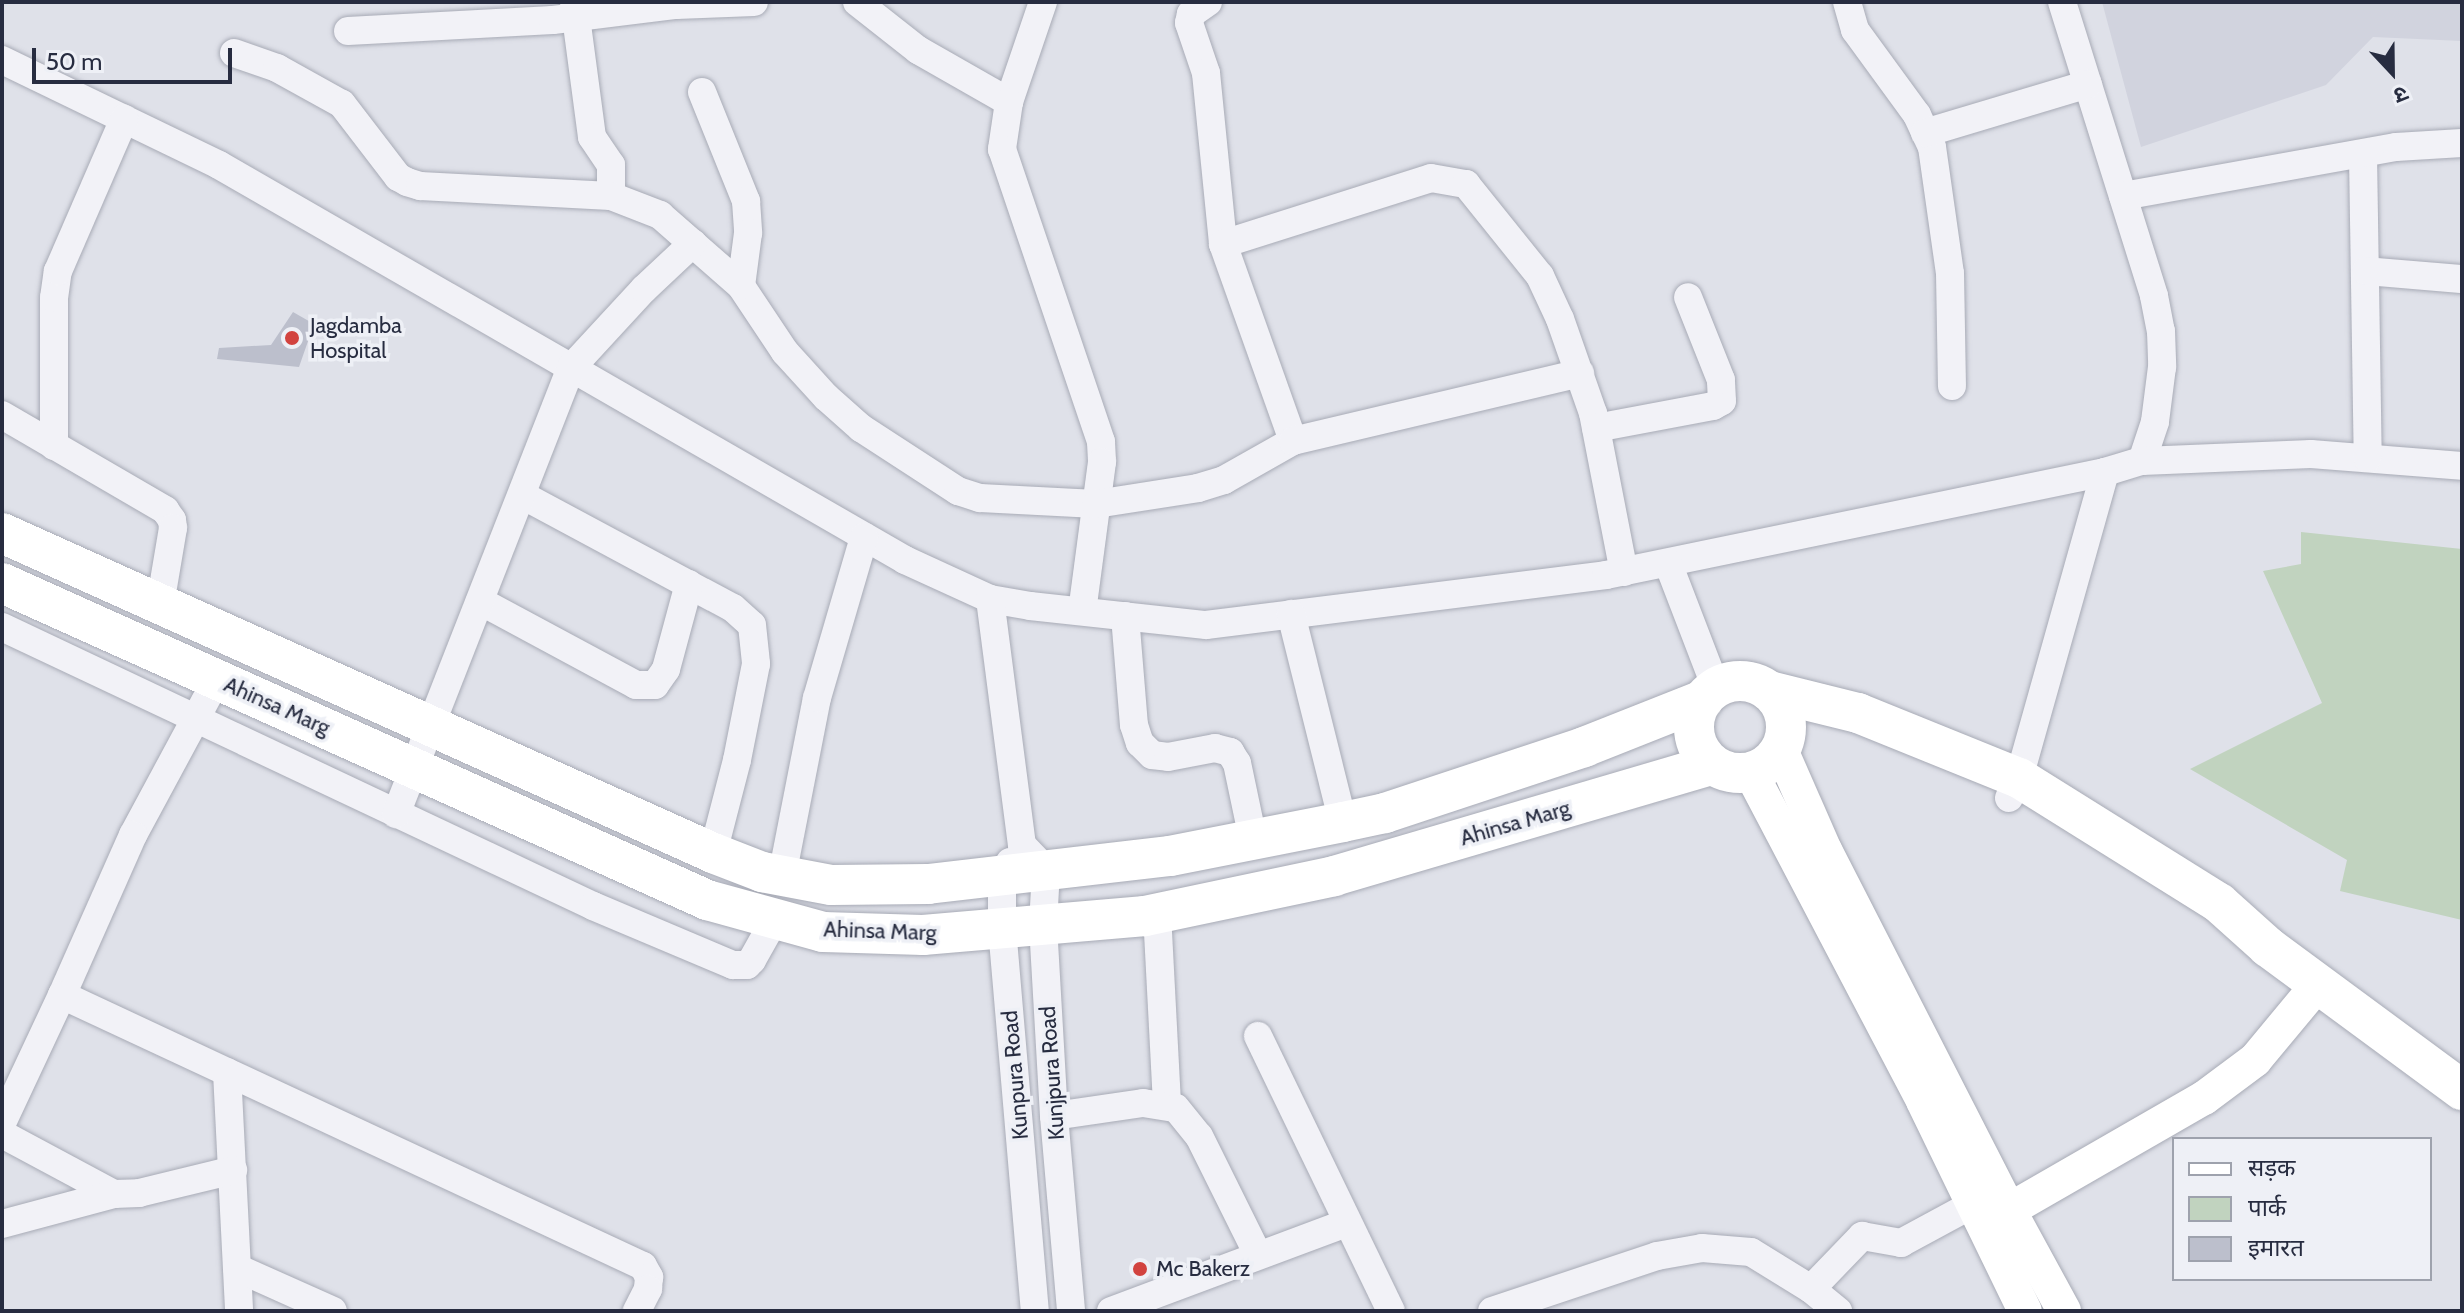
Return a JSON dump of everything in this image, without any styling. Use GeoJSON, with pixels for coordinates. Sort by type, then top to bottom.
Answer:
{"type":"FeatureCollection","features":[{"type":"Feature","properties":{"kind":"highway","name":"Ahinsa Marg"},"geometry":{"type":"LineString","coordinates":[[2,533],[713,853],[782,876],[831,885],[928,884],[1023,864],[1170,856],[1385,813],[1584,747],[1709,694]]}},
{"type":"Feature","properties":{"kind":"highway","name":"Ahinsa Marg"},"geometry":{"type":"LineString","coordinates":[[2,583],[707,900],[823,932],[923,935],[1157,913],[1334,876],[1712,765]]}},
{"type":"Feature","properties":{"kind":"highway"},"geometry":{"type":"LineString","coordinates":[[1772,734],[1752,683],[1734,682],[1709,694],[1695,717],[1694,734],[1700,751],[1712,765],[1727,772],[1772,734],[1858,713],[2014,788],[2219,903],[2268,947],[2462,1090]]}},
{"type":"Feature","properties":{"kind":"main road"},"geometry":{"type":"LineString","coordinates":[[1772,734],[1935,1095],[1973,1204],[2025,1311]]}},
{"type":"Feature","properties":{"kind":"main road"},"geometry":{"type":"LineString","coordinates":[[2009,1210],[2204,1098],[2255,1060],[2318,984]]}},
{"type":"Feature","properties":{"kind":"main road"},"geometry":{"type":"LineString","coordinates":[[1935,1095],[2009,1210],[2064,1311]]}},
{"type":"Feature","properties":{"kind":"street"},"geometry":{"type":"LineString","coordinates":[[348,31],[574,10],[754,2]]}},
{"type":"Feature","properties":{"kind":"street"},"geometry":{"type":"LineString","coordinates":[[857,2],[918,50],[1009,102]]}},
{"type":"Feature","properties":{"kind":"street"},"geometry":{"type":"LineString","coordinates":[[1043,2],[1002,130],[1009,175],[1101,442],[1082,611]]}},
{"type":"Feature","properties":{"kind":"street"},"geometry":{"type":"LineString","coordinates":[[1208,2],[1191,14],[1189,23],[1206,73],[1223,244],[1293,441]]}},
{"type":"Feature","properties":{"kind":"street"},"geometry":{"type":"LineString","coordinates":[[1847,2],[1859,37],[1932,147],[1950,273],[1952,386]]}},
{"type":"Feature","properties":{"kind":"street"},"geometry":{"type":"LineString","coordinates":[[2062,2],[2154,296],[2161,331],[2162,367],[2155,422],[2142,461]]}},
{"type":"Feature","properties":{"kind":"street"},"geometry":{"type":"LineString","coordinates":[[574,10],[592,137],[613,170],[611,196]]}},
{"type":"Feature","properties":{"kind":"street"},"geometry":{"type":"LineString","coordinates":[[234,53],[277,68],[342,104],[398,177],[407,182],[420,186],[611,196],[660,215],[741,286],[785,352],[826,397],[861,428],[958,491],[1003,502],[1096,504],[1224,480],[1293,441],[1580,373]]}},
{"type":"Feature","properties":{"kind":"street"},"geometry":{"type":"LineString","coordinates":[[2,60],[219,165],[864,537],[905,560],[990,599],[1206,625],[1624,572],[2105,472],[2142,461],[2311,454],[2462,466]]}},
{"type":"Feature","properties":{"kind":"street"},"geometry":{"type":"LineString","coordinates":[[1925,133],[2088,84]]}},
{"type":"Feature","properties":{"kind":"street"},"geometry":{"type":"LineString","coordinates":[[702,92],[746,201],[748,233],[741,286]]}},
{"type":"Feature","properties":{"kind":"street"},"geometry":{"type":"LineString","coordinates":[[54,446],[54,298],[58,271],[124,119]]}},
{"type":"Feature","properties":{"kind":"street"},"geometry":{"type":"LineString","coordinates":[[2123,196],[2396,147],[2462,143]]}},
{"type":"Feature","properties":{"kind":"street"},"geometry":{"type":"LineString","coordinates":[[2363,155],[2368,458]]}},
{"type":"Feature","properties":{"kind":"street"},"geometry":{"type":"LineString","coordinates":[[1223,244],[1431,178],[1466,184],[1540,276],[1580,373],[1596,428],[1624,572]]}},
{"type":"Feature","properties":{"kind":"street"},"geometry":{"type":"LineString","coordinates":[[396,814],[571,368],[644,289],[693,243]]}},
{"type":"Feature","properties":{"kind":"street"},"geometry":{"type":"LineString","coordinates":[[2366,271],[2462,279]]}},
{"type":"Feature","properties":{"kind":"street"},"geometry":{"type":"LineString","coordinates":[[1596,428],[1713,406],[1722,401],[1721,380],[1688,297]]}},
{"type":"Feature","properties":{"kind":"street"},"geometry":{"type":"LineString","coordinates":[[2,415],[165,510],[172,520],[160,605]]}},
{"type":"Feature","properties":{"kind":"street"},"geometry":{"type":"LineString","coordinates":[[2014,788],[2105,472]]}},
{"type":"Feature","properties":{"kind":"street"},"geometry":{"type":"LineString","coordinates":[[522,495],[733,608],[752,625],[756,664],[737,760],[713,853]]}},
{"type":"Feature","properties":{"kind":"street"},"geometry":{"type":"LineString","coordinates":[[782,876],[817,698],[864,537]]}},
{"type":"Feature","properties":{"kind":"street"},"geometry":{"type":"LineString","coordinates":[[1668,563],[1709,694]]}},
{"type":"Feature","properties":{"kind":"street"},"geometry":{"type":"LineString","coordinates":[[480,601],[636,685],[655,685],[666,669],[689,584]]}},
{"type":"Feature","properties":{"kind":"street"},"geometry":{"type":"LineString","coordinates":[[990,599],[1023,864]]}},
{"type":"Feature","properties":{"kind":"street"},"geometry":{"type":"LineString","coordinates":[[1291,614],[1343,822]]}},
{"type":"Feature","properties":{"kind":"street"},"geometry":{"type":"LineString","coordinates":[[1125,616],[1134,725],[1140,743],[1152,755],[1168,757],[1215,748],[1230,752],[1237,763],[1253,839]]}},
{"type":"Feature","properties":{"kind":"street"},"geometry":{"type":"LineString","coordinates":[[2,627],[593,906],[733,965],[747,965],[752,960],[775,919]]}},
{"type":"Feature","properties":{"kind":"street"},"geometry":{"type":"LineString","coordinates":[[2,1123],[133,835],[217,679]]}},
{"type":"Feature","properties":{"kind":"street","name":"Kunjpura Road"},"geometry":{"type":"LineString","coordinates":[[1023,864],[1043,925],[1054,1116],[1071,1311]]}},
{"type":"Feature","properties":{"kind":"street","name":"Kunpura Road"},"geometry":{"type":"LineString","coordinates":[[1023,864],[1002,928],[1035,1311]]}},
{"type":"Feature","properties":{"kind":"street"},"geometry":{"type":"LineString","coordinates":[[1157,913],[1167,1105]]}},
{"type":"Feature","properties":{"kind":"street"},"geometry":{"type":"LineString","coordinates":[[62,995],[643,1266],[649,1277],[648,1289],[637,1311]]}},
{"type":"Feature","properties":{"kind":"street"},"geometry":{"type":"LineString","coordinates":[[1258,1036],[1391,1311]]}},
{"type":"Feature","properties":{"kind":"street"},"geometry":{"type":"LineString","coordinates":[[227,1072],[239,1311]]}},
{"type":"Feature","properties":{"kind":"street"},"geometry":{"type":"LineString","coordinates":[[1054,1116],[1143,1103],[1167,1105],[1185,1115],[1199,1136],[1258,1255]]}},
{"type":"Feature","properties":{"kind":"street"},"geometry":{"type":"LineString","coordinates":[[2,1134],[114,1194]]}},
{"type":"Feature","properties":{"kind":"street"},"geometry":{"type":"LineString","coordinates":[[2,1224],[114,1194],[139,1193],[233,1170]]}},
{"type":"Feature","properties":{"kind":"street"},"geometry":{"type":"LineString","coordinates":[[1811,1289],[1862,1236],[1901,1243],[1973,1204]]}},
{"type":"Feature","properties":{"kind":"street"},"geometry":{"type":"LineString","coordinates":[[1111,1311],[1346,1223]]}},
{"type":"Feature","properties":{"kind":"street"},"geometry":{"type":"LineString","coordinates":[[1492,1311],[1657,1256],[1702,1248],[1751,1252],[1811,1289],[1838,1311]]}},
{"type":"Feature","properties":{"kind":"street"},"geometry":{"type":"LineString","coordinates":[[237,1268],[333,1311]]}},
{"type":"Feature","properties":{"kind":"shaded area"},"geometry":{"type":"Polygon","coordinates":[[[2102,2],[2462,2],[2462,41],[2373,37],[2326,85],[2141,147],[2102,2]]]}},
{"type":"Feature","properties":{"kind":"green space"},"geometry":{"type":"Polygon","coordinates":[[[2301,532],[2462,549],[2462,920],[2340,891],[2347,860],[2190,769],[2322,703],[2263,571],[2301,564],[2301,532]]]}},
{"type":"Feature","properties":{"kind":"building"},"geometry":{"type":"Polygon","coordinates":[[[293,312],[314,324],[299,367],[217,359],[219,348],[271,345],[293,312]]]}},
{"type":"Feature","properties":{"kind":"place","name":"Jagdamba Hospital"},"geometry":{"type":"Point","coordinates":[292,338]}},
{"type":"Feature","properties":{"kind":"place","name":"Mc Bakerz"},"geometry":{"type":"Point","coordinates":[1140,1269]}}]}
